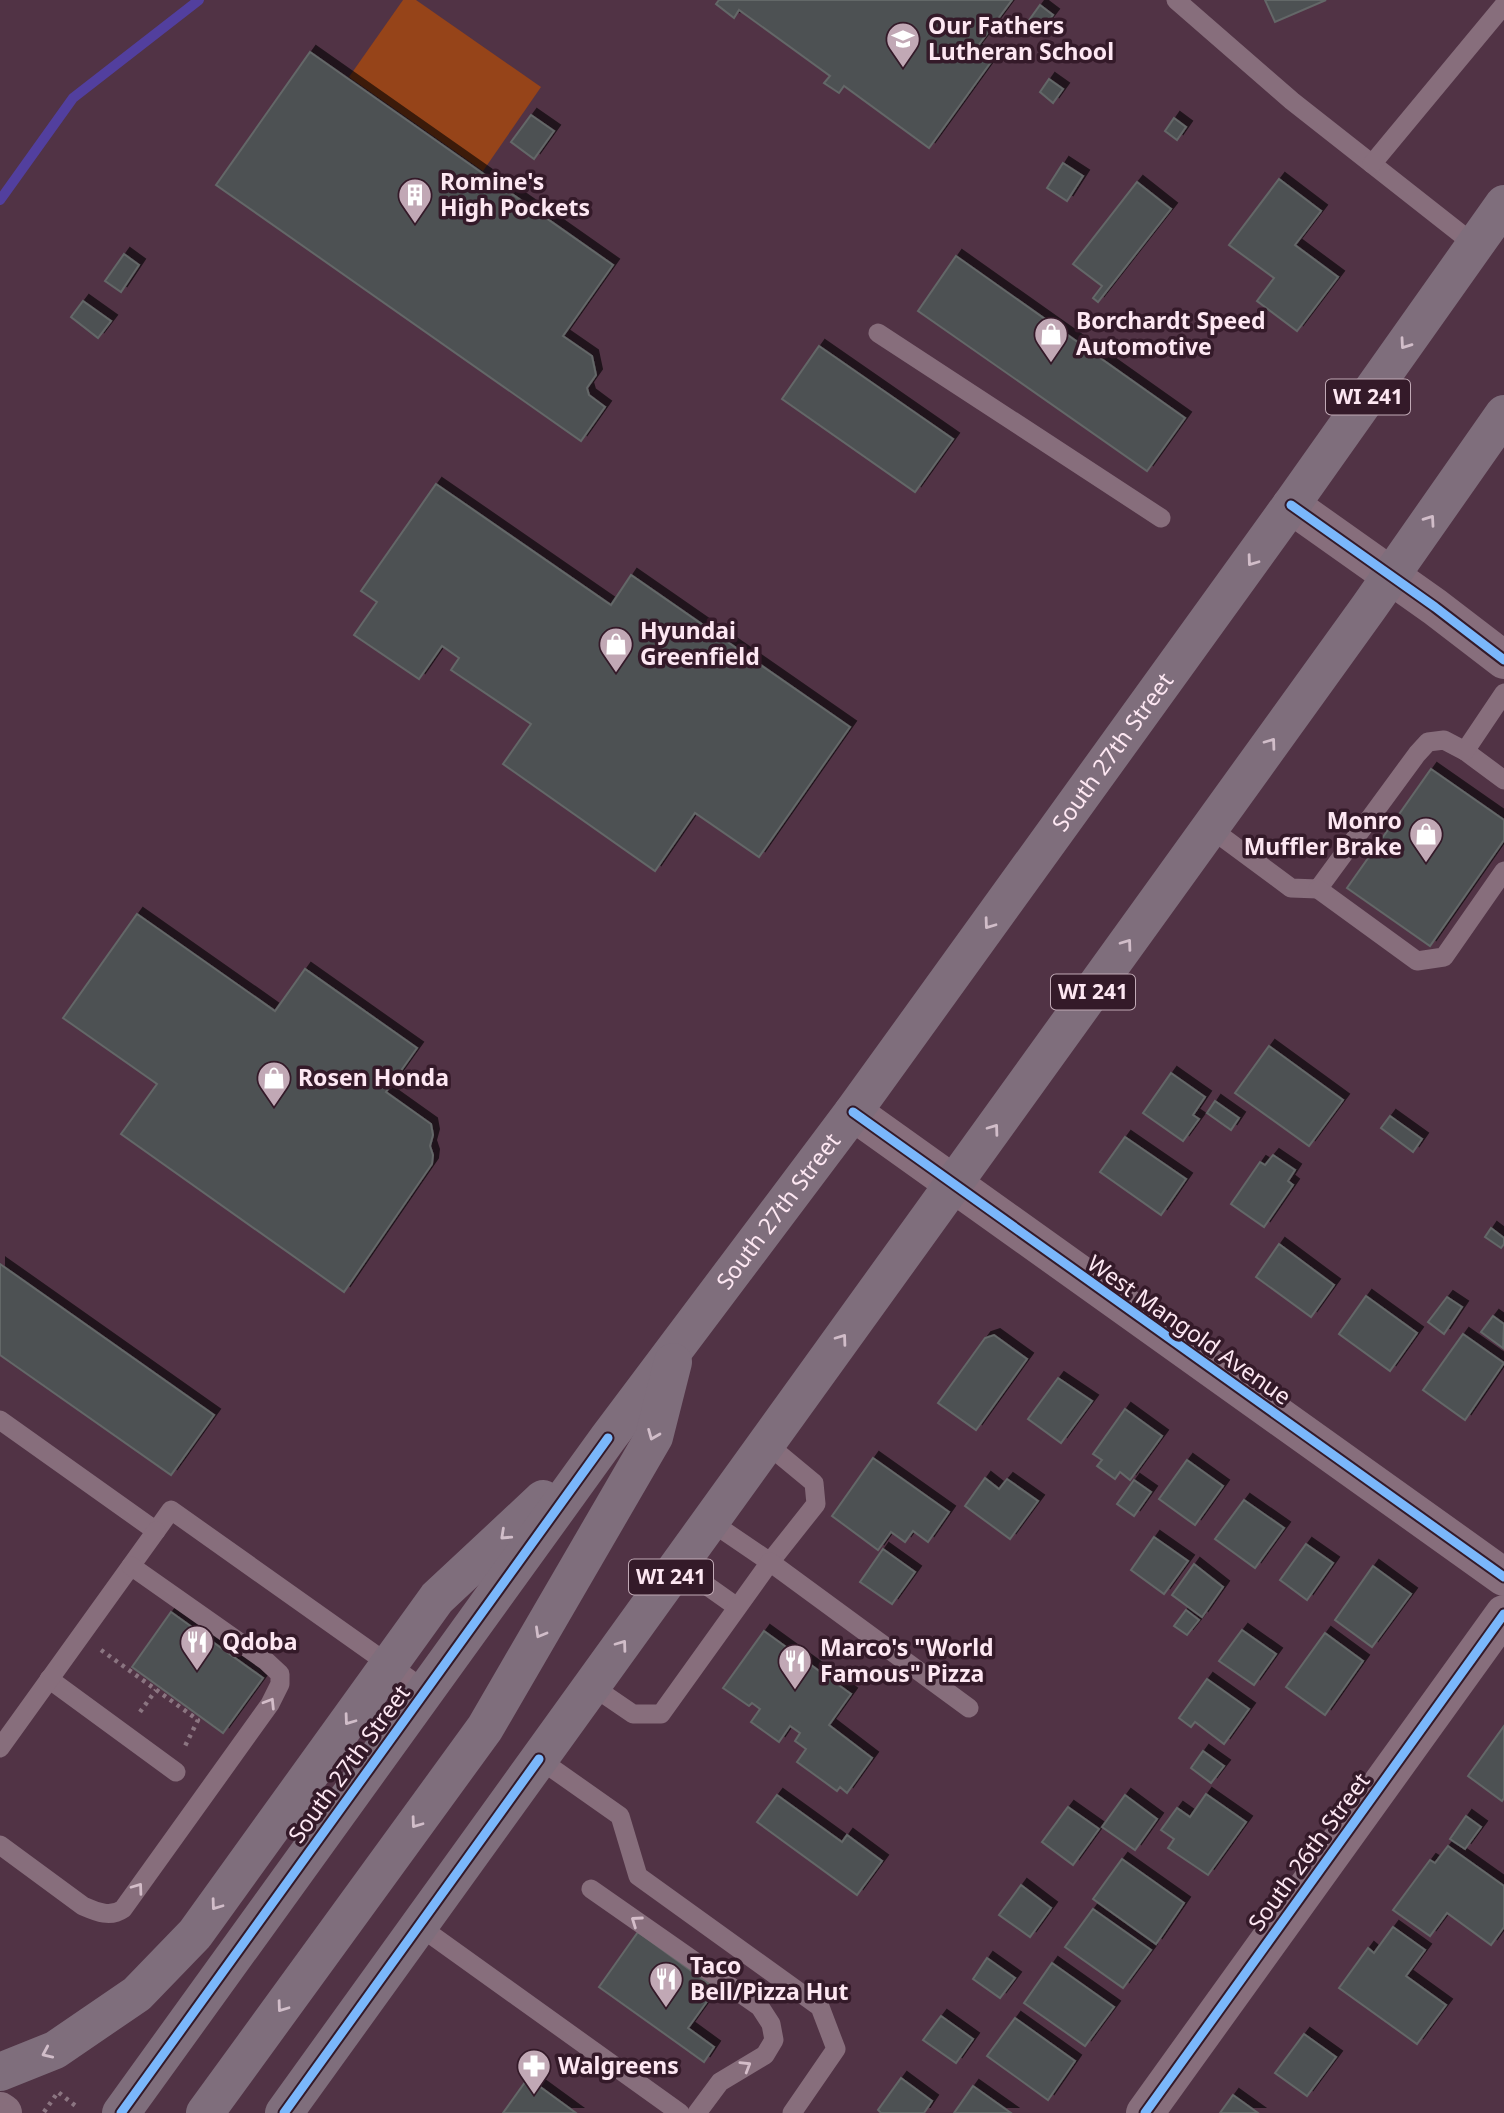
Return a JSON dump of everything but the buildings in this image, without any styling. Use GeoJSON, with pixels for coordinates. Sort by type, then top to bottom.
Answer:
{"type":"FeatureCollection","features":[{"type":"Feature","properties":{"kind":"main road","name":"South 27th Street"},"geometry":{"type":"LineString","coordinates":[[121,2113],[608,1438],[853,1112],[1292,505],[1504,204]]}},
{"type":"Feature","properties":{"kind":"main road","name":"WI 241"},"geometry":{"type":"LineString","coordinates":[[284,2113],[954,1185],[1504,414]]}},
{"type":"Feature","properties":{"kind":"main road"},"geometry":{"type":"LineString","coordinates":[[205,2113],[485,1728],[654,1437],[677,1346]]}},
{"type":"Feature","properties":{"kind":"main road"},"geometry":{"type":"LineString","coordinates":[[0,2072],[55,2050],[137,1994],[195,1934],[437,1598],[608,1438]]}},
{"type":"Feature","properties":{"kind":"street"},"geometry":{"type":"LineString","coordinates":[[1292,505],[1504,660]]}},
{"type":"Feature","properties":{"kind":"street","name":"West Mangold Avenue"},"geometry":{"type":"LineString","coordinates":[[853,1112],[1504,1577]]}},
{"type":"Feature","properties":{"kind":"street","name":"South 26th Street"},"geometry":{"type":"LineString","coordinates":[[1145,2113],[1504,1614]]}},
{"type":"Feature","properties":{"kind":"lane"},"geometry":{"type":"LineString","coordinates":[[1176,0],[1292,101],[1475,245]]}},
{"type":"Feature","properties":{"kind":"lane"},"geometry":{"type":"LineString","coordinates":[[1372,164],[1504,5]]}},
{"type":"Feature","properties":{"kind":"lane"},"geometry":{"type":"LineString","coordinates":[[878,333],[1161,518]]}},
{"type":"Feature","properties":{"kind":"lane"},"geometry":{"type":"LineString","coordinates":[[1465,751],[1504,693]]}},
{"type":"Feature","properties":{"kind":"lane"},"geometry":{"type":"LineString","coordinates":[[1318,889],[1428,742],[1444,740],[1465,751],[1504,780]]}},
{"type":"Feature","properties":{"kind":"lane"},"geometry":{"type":"LineString","coordinates":[[1210,828],[1291,888],[1318,889],[1417,961],[1444,957],[1504,872]]}},
{"type":"Feature","properties":{"kind":"lane"},"geometry":{"type":"LineString","coordinates":[[0,1420],[156,1531]]}},
{"type":"Feature","properties":{"kind":"lane"},"geometry":{"type":"LineString","coordinates":[[593,1686],[634,1714],[661,1714],[770,1562],[816,1504],[814,1483],[767,1444]]}},
{"type":"Feature","properties":{"kind":"lane"},"geometry":{"type":"LineString","coordinates":[[0,1748],[172,1510],[425,1690]]}},
{"type":"Feature","properties":{"kind":"lane"},"geometry":{"type":"LineString","coordinates":[[711,1522],[969,1708]]}},
{"type":"Feature","properties":{"kind":"lane"},"geometry":{"type":"LineString","coordinates":[[0,1846],[83,1906],[98,1913],[109,1914],[124,1909],[270,1704],[280,1684],[280,1674],[266,1661],[131,1566]]}},
{"type":"Feature","properties":{"kind":"lane"},"geometry":{"type":"LineString","coordinates":[[679,1566],[737,1607]]}},
{"type":"Feature","properties":{"kind":"lane"},"geometry":{"type":"LineString","coordinates":[[49,1679],[176,1772]]}},
{"type":"Feature","properties":{"kind":"lane"},"geometry":{"type":"LineString","coordinates":[[539,1759],[620,1816],[638,1876],[820,2007],[836,2049],[792,2113]]}},
{"type":"Feature","properties":{"kind":"lane"},"geometry":{"type":"LineString","coordinates":[[591,1889],[760,2007],[771,2024],[775,2040],[765,2055],[720,2082],[697,2113]]}},
{"type":"Feature","properties":{"kind":"lane"},"geometry":{"type":"LineString","coordinates":[[419,1926],[680,2113]]}},
{"type":"Feature","properties":{"kind":"path"},"geometry":{"type":"LineString","coordinates":[[81,1636],[198,1720],[184,1746],[194,1752]]}},
{"type":"Feature","properties":{"kind":"path"},"geometry":{"type":"LineString","coordinates":[[44,2112],[58,2092],[77,2107]]}},
{"type":"Feature","properties":{"kind":"shaded area"},"geometry":{"type":"Polygon","coordinates":[[[403,0],[416,0],[541,87],[483,171],[349,77],[403,0]]]}},
{"type":"Feature","properties":{"kind":"waterway"},"geometry":{"type":"LineString","coordinates":[[0,200],[73,98],[199,0]]}},
{"type":"Feature","properties":{"kind":"cycle path"},"geometry":{"type":"LineString","coordinates":[[1291,505],[1435,607],[1504,660]]}},
{"type":"Feature","properties":{"kind":"cycle path"},"geometry":{"type":"LineString","coordinates":[[853,1112],[1504,1577]]}},
{"type":"Feature","properties":{"kind":"cycle path"},"geometry":{"type":"LineString","coordinates":[[121,2113],[608,1438]]}},
{"type":"Feature","properties":{"kind":"cycle path"},"geometry":{"type":"LineString","coordinates":[[1145,2113],[1504,1614]]}},
{"type":"Feature","properties":{"kind":"cycle path"},"geometry":{"type":"LineString","coordinates":[[284,2113],[539,1759]]}},
{"type":"Feature","properties":{"kind":"place","name":"Our Fathers Lutheran School"},"geometry":{"type":"Point","coordinates":[903,69]}},
{"type":"Feature","properties":{"kind":"place","name":"Romine's High Pockets"},"geometry":{"type":"Point","coordinates":[415,225]}},
{"type":"Feature","properties":{"kind":"place","name":"Borchardt Speed Automotive"},"geometry":{"type":"Point","coordinates":[1051,364]}},
{"type":"Feature","properties":{"kind":"place","name":"Hyundai Greenfield"},"geometry":{"type":"Point","coordinates":[616,674]}},
{"type":"Feature","properties":{"kind":"place","name":"Monro Muffler Brake"},"geometry":{"type":"Point","coordinates":[1426,864]}},
{"type":"Feature","properties":{"kind":"place","name":"Rosen Honda"},"geometry":{"type":"Point","coordinates":[274,1108]}},
{"type":"Feature","properties":{"kind":"place","name":"Qdoba"},"geometry":{"type":"Point","coordinates":[197,1672]}},
{"type":"Feature","properties":{"kind":"place","name":"Marco's \"World Famous\" Pizza"},"geometry":{"type":"Point","coordinates":[795,1691]}},
{"type":"Feature","properties":{"kind":"place","name":"Taco Bell/Pizza Hut"},"geometry":{"type":"Point","coordinates":[666,2009]}},
{"type":"Feature","properties":{"kind":"place","name":"Walgreens"},"geometry":{"type":"Point","coordinates":[534,2096]}}]}
